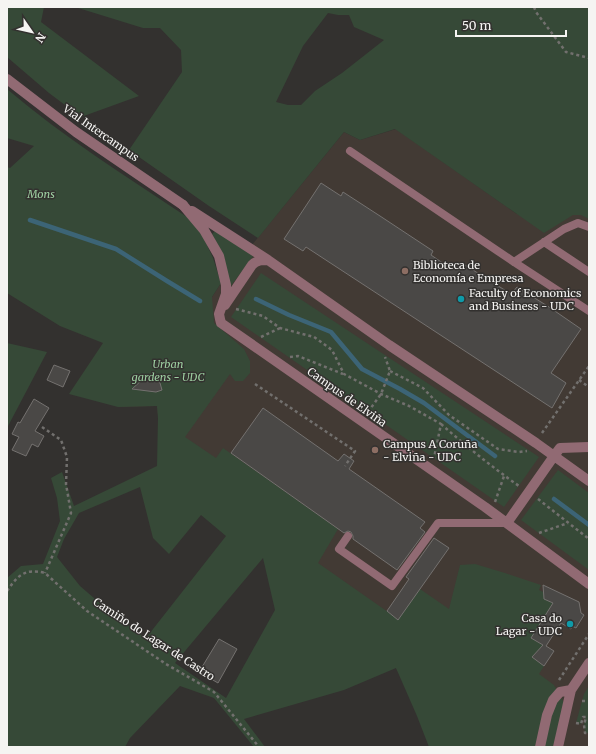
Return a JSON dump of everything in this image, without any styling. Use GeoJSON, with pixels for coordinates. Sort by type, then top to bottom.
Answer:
{"type":"FeatureCollection","features":[{"type":"Feature","properties":{"kind":"street","name":"Vial Intercampus"},"geometry":{"type":"LineString","coordinates":[[7,79],[76,132],[183,205]]}},
{"type":"Feature","properties":{"kind":"street"},"geometry":{"type":"LineString","coordinates":[[183,205],[268,260],[414,362],[536,443],[589,481]]}},
{"type":"Feature","properties":{"kind":"street"},"geometry":{"type":"LineString","coordinates":[[183,205],[204,230],[218,256],[226,285],[226,294],[219,314]]}},
{"type":"Feature","properties":{"kind":"street"},"geometry":{"type":"LineString","coordinates":[[219,314],[252,266],[261,260],[268,260]]}},
{"type":"Feature","properties":{"kind":"street","name":"Campus de Elviña"},"geometry":{"type":"LineString","coordinates":[[219,314],[221,323],[485,507],[589,584]]}},
{"type":"Feature","properties":{"kind":"street"},"geometry":{"type":"LineString","coordinates":[[507,523],[560,448],[589,447]]}},
{"type":"Feature","properties":{"kind":"street"},"geometry":{"type":"LineString","coordinates":[[558,747],[571,690],[589,663]]}},
{"type":"Feature","properties":{"kind":"street"},"geometry":{"type":"LineString","coordinates":[[540,747],[547,715],[553,700],[560,692],[571,690]]}},
{"type":"Feature","properties":{"kind":"lane"},"geometry":{"type":"LineString","coordinates":[[350,152],[589,311]]}},
{"type":"Feature","properties":{"kind":"lane"},"geometry":{"type":"LineString","coordinates":[[514,262],[564,229],[578,223],[589,227]]}},
{"type":"Feature","properties":{"kind":"lane"},"geometry":{"type":"LineString","coordinates":[[544,242],[589,272]]}},
{"type":"Feature","properties":{"kind":"lane"},"geometry":{"type":"LineString","coordinates":[[348,536],[339,548],[392,586],[438,523],[507,523]]}},
{"type":"Feature","properties":{"kind":"path"},"geometry":{"type":"LineString","coordinates":[[534,7],[536,12],[566,52],[589,58]]}},
{"type":"Feature","properties":{"kind":"path"},"geometry":{"type":"LineString","coordinates":[[226,304],[236,310],[263,316],[280,328],[314,337],[332,350],[344,374]]}},
{"type":"Feature","properties":{"kind":"path"},"geometry":{"type":"LineString","coordinates":[[250,344],[280,328]]}},
{"type":"Feature","properties":{"kind":"path"},"geometry":{"type":"LineString","coordinates":[[272,359],[298,356],[344,374],[381,394],[410,406],[441,424],[504,476],[528,492],[589,539]]}},
{"type":"Feature","properties":{"kind":"path"},"geometry":{"type":"LineString","coordinates":[[390,371],[423,388],[449,415],[498,449],[519,452],[530,451],[589,366]]}},
{"type":"Feature","properties":{"kind":"path"},"geometry":{"type":"LineString","coordinates":[[362,421],[381,394],[388,375]]}},
{"type":"Feature","properties":{"kind":"path"},"geometry":{"type":"LineString","coordinates":[[579,380],[589,387]]}},
{"type":"Feature","properties":{"kind":"path"},"geometry":{"type":"LineString","coordinates":[[255,384],[355,451],[345,466]]}},
{"type":"Feature","properties":{"kind":"path"},"geometry":{"type":"LineString","coordinates":[[432,470],[441,424]]}},
{"type":"Feature","properties":{"kind":"path"},"geometry":{"type":"LineString","coordinates":[[7,591],[13,582],[29,571],[37,570],[45,572],[70,513],[66,484],[67,457],[61,440],[42,427]]}},
{"type":"Feature","properties":{"kind":"path"},"geometry":{"type":"LineString","coordinates":[[485,507],[496,502],[504,476]]}},
{"type":"Feature","properties":{"kind":"path"},"geometry":{"type":"LineString","coordinates":[[527,538],[569,523]]}},
{"type":"Feature","properties":{"kind":"path","name":"Camiño do Lagar de Castro"},"geometry":{"type":"LineString","coordinates":[[45,572],[87,611],[166,664],[214,692],[259,747]]}},
{"type":"Feature","properties":{"kind":"path"},"geometry":{"type":"LineString","coordinates":[[556,684],[589,634]]}},
{"type":"Feature","properties":{"kind":"path"},"geometry":{"type":"LineString","coordinates":[[582,702],[589,701]]}},
{"type":"Feature","properties":{"kind":"path"},"geometry":{"type":"LineString","coordinates":[[576,723],[581,724],[582,716],[586,717],[584,725],[585,733],[589,733]]}},
{"type":"Feature","properties":{"kind":"shaded area","name":"Campus A Coruña - Elviña - UDC"},"geometry":{"type":"Polygon","coordinates":[[[396,129],[517,214],[589,202],[589,747],[445,747],[376,636],[165,483],[157,406],[118,407],[212,297],[221,283],[344,132],[360,140],[396,129]]]}},
{"type":"Feature","properties":{"kind":"green space"},"geometry":{"type":"Polygon","coordinates":[[[7,7],[44,7],[41,22],[139,96],[81,117],[49,93],[7,57],[7,7]]]}},
{"type":"Feature","properties":{"kind":"green space"},"geometry":{"type":"Polygon","coordinates":[[[75,7],[589,7],[589,219],[581,215],[573,215],[544,233],[395,129],[360,140],[344,132],[258,238],[129,150],[182,72],[181,50],[160,28],[143,28],[75,7]],[[328,13],[303,46],[276,102],[288,105],[301,105],[315,91],[342,73],[384,40],[354,27],[349,15],[328,13]]]}},
{"type":"Feature","properties":{"kind":"green space"},"geometry":{"type":"Polygon","coordinates":[[[7,89],[72,140],[187,217],[201,232],[213,258],[221,283],[212,297],[214,323],[244,349],[250,361],[250,373],[243,381],[235,381],[230,374],[185,437],[216,458],[223,448],[338,529],[318,563],[398,619],[420,589],[449,609],[460,565],[475,564],[541,585],[539,590],[543,592],[545,599],[553,603],[531,638],[543,645],[532,657],[544,666],[539,674],[554,685],[564,703],[553,747],[429,747],[396,668],[344,690],[244,719],[265,747],[254,747],[214,698],[180,686],[130,738],[125,747],[7,747],[7,578],[21,566],[43,564],[60,521],[57,498],[51,478],[62,472],[74,506],[157,466],[158,418],[157,406],[118,407],[69,394],[103,343],[60,326],[7,293],[7,167],[10,168],[34,146],[7,138],[7,89]],[[140,487],[79,513],[64,539],[57,557],[80,586],[109,611],[146,638],[226,536],[201,515],[169,554],[153,538],[140,487]],[[263,558],[175,663],[226,698],[275,610],[263,558]]]}},
{"type":"Feature","properties":{"kind":"green space"},"geometry":{"type":"Polygon","coordinates":[[[215,231],[254,255],[230,287],[224,258],[212,234],[215,231]]]}},
{"type":"Feature","properties":{"kind":"green space"},"geometry":{"type":"Polygon","coordinates":[[[261,273],[539,457],[504,507],[231,317],[261,273]]]}},
{"type":"Feature","properties":{"kind":"green space"},"geometry":{"type":"Polygon","coordinates":[[[7,343],[47,352],[7,428],[7,343]]]}},
{"type":"Feature","properties":{"kind":"green space"},"geometry":{"type":"Polygon","coordinates":[[[558,470],[589,493],[589,570],[521,520],[558,470]]]}},
{"type":"Feature","properties":{"kind":"green space"},"geometry":{"type":"Polygon","coordinates":[[[589,686],[589,733],[585,733],[585,717],[583,717],[581,724],[576,723],[584,694],[589,686]]]}},
{"type":"Feature","properties":{"kind":"building","name":"Faculty of Economics and Business - UDC"},"geometry":{"type":"Polygon","coordinates":[[[321,183],[341,196],[343,192],[380,216],[433,251],[431,255],[450,268],[453,263],[462,269],[465,265],[511,294],[517,287],[581,329],[551,373],[566,383],[552,408],[306,247],[303,251],[284,239],[321,183]]]}},
{"type":"Feature","properties":{"kind":"building"},"geometry":{"type":"Polygon","coordinates":[[[54,365],[70,371],[63,387],[47,380],[54,365]]]}},
{"type":"Feature","properties":{"kind":"building"},"geometry":{"type":"Polygon","coordinates":[[[154,377],[158,380],[162,390],[156,392],[132,389],[143,379],[154,377]]]}},
{"type":"Feature","properties":{"kind":"building"},"geometry":{"type":"Polygon","coordinates":[[[34,399],[49,408],[35,431],[44,436],[38,447],[32,444],[26,456],[12,450],[19,437],[12,434],[18,422],[20,423],[34,399]]]}},
{"type":"Feature","properties":{"kind":"building"},"geometry":{"type":"Polygon","coordinates":[[[263,408],[338,461],[344,454],[354,461],[349,469],[425,522],[420,528],[425,532],[397,570],[353,539],[351,532],[348,531],[344,533],[231,453],[263,408]]]}},
{"type":"Feature","properties":{"kind":"building"},"geometry":{"type":"Polygon","coordinates":[[[434,538],[449,548],[398,620],[387,611],[409,579],[406,577],[434,538]]]}},
{"type":"Feature","properties":{"kind":"building","name":"Casa do Lagar - UDC"},"geometry":{"type":"Polygon","coordinates":[[[543,585],[579,602],[581,613],[584,615],[576,628],[572,626],[571,629],[561,623],[546,646],[554,651],[544,666],[532,657],[543,645],[531,638],[553,603],[544,599],[543,585]]]}},
{"type":"Feature","properties":{"kind":"building"},"geometry":{"type":"Polygon","coordinates":[[[219,639],[237,649],[218,683],[199,672],[219,639]]]}},
{"type":"Feature","properties":{"kind":"waterway"},"geometry":{"type":"LineString","coordinates":[[30,220],[116,249],[200,301]]}},
{"type":"Feature","properties":{"kind":"waterway"},"geometry":{"type":"LineString","coordinates":[[256,299],[289,315],[331,332],[362,369],[424,403],[495,456]]}},
{"type":"Feature","properties":{"kind":"waterway"},"geometry":{"type":"LineString","coordinates":[[554,499],[589,525]]}},
{"type":"Feature","properties":{"kind":"place","name":"Biblioteca de Economía e Empresa"},"geometry":{"type":"Point","coordinates":[405,271]}},
{"type":"Feature","properties":{"kind":"place","name":"Faculty of Economics and Business - UDC"},"geometry":{"type":"Point","coordinates":[461,299]}},
{"type":"Feature","properties":{"kind":"place","name":"Campus A Coruña - Elviña - UDC"},"geometry":{"type":"Point","coordinates":[375,450]}},
{"type":"Feature","properties":{"kind":"place","name":"Casa do Lagar - UDC"},"geometry":{"type":"Point","coordinates":[570,624]}},
{"type":"Feature","properties":{"kind":"park label","name":"Mons"},"geometry":{"type":"Point","coordinates":[41,194]}},
{"type":"Feature","properties":{"kind":"park label","name":"Urban gardens - UDC"},"geometry":{"type":"Point","coordinates":[168,370]}}]}
